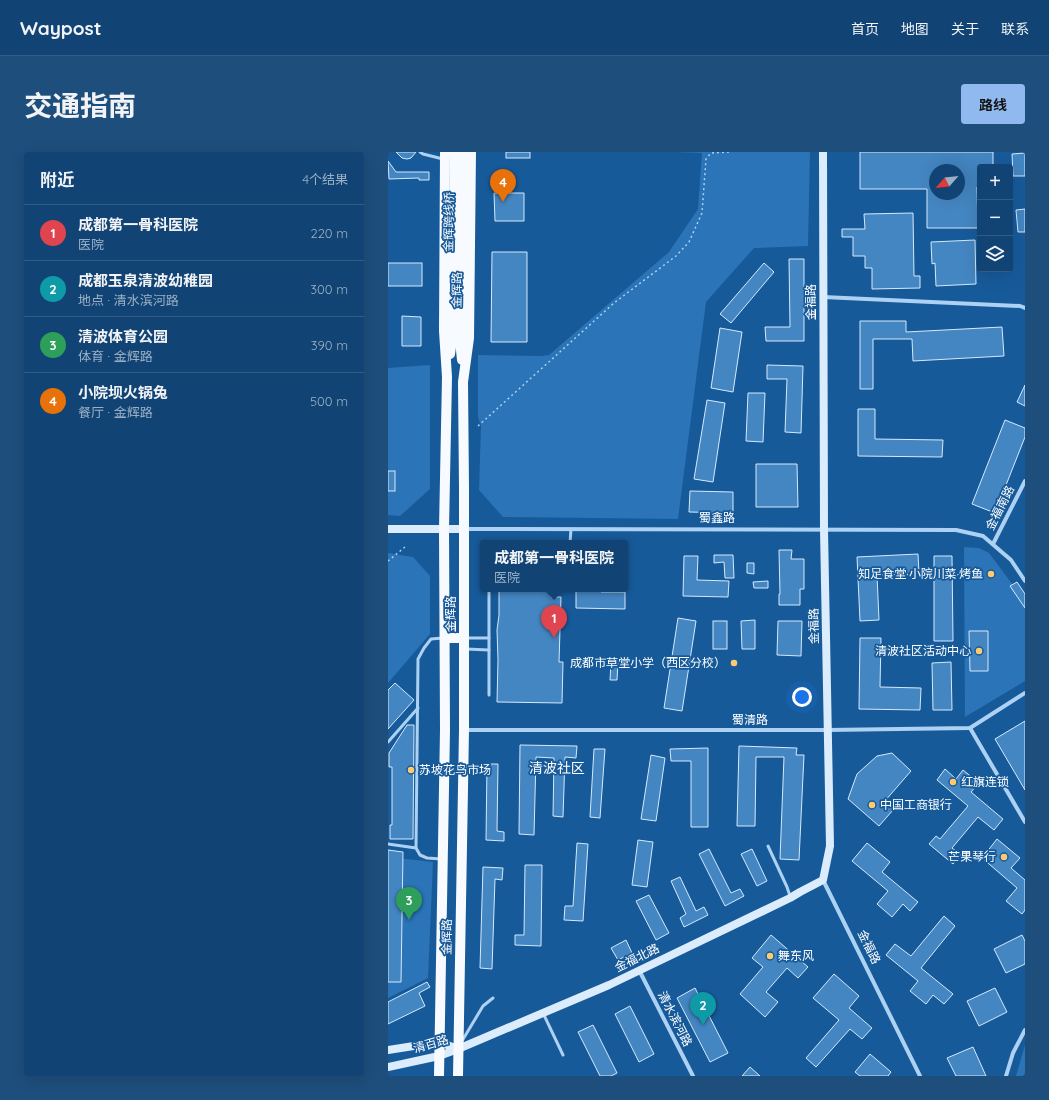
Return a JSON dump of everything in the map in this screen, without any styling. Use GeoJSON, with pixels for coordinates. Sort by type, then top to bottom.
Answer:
{"type":"FeatureCollection","features":[{"type":"Feature","properties":{"kind":"main road","name":"金辉跨线桥"},"geometry":{"type":"LineString","coordinates":[[447,377],[453,332],[455,152]]}},
{"type":"Feature","properties":{"kind":"main road","name":"金辉跨线桥"},"geometry":{"type":"LineString","coordinates":[[463,152],[460,340],[463,382]]}},
{"type":"Feature","properties":{"kind":"main road","name":"金辉路"},"geometry":{"type":"LineString","coordinates":[[458,1076],[464,730],[463,382],[469,338],[471,152]]}},
{"type":"Feature","properties":{"kind":"main road","name":"金辉路"},"geometry":{"type":"LineString","coordinates":[[439,1076],[438,1056],[445,730],[444,529],[447,377],[444,331],[445,156]]}},
{"type":"Feature","properties":{"kind":"main road"},"geometry":{"type":"LineString","coordinates":[[445,638],[464,638]]}},
{"type":"Feature","properties":{"kind":"street","name":"金福路"},"geometry":{"type":"LineString","coordinates":[[823,152],[824,530],[830,846],[823,880],[920,1076]]}},
{"type":"Feature","properties":{"kind":"street"},"geometry":{"type":"LineString","coordinates":[[823,297],[1020,306],[1025,308]]}},
{"type":"Feature","properties":{"kind":"street","name":"金福南路"},"geometry":{"type":"LineString","coordinates":[[993,544],[1025,481]]}},
{"type":"Feature","properties":{"kind":"street","name":"蜀鑫路"},"geometry":{"type":"LineString","coordinates":[[388,528],[571,530],[956,530],[984,536],[1011,560],[1025,581]]}},
{"type":"Feature","properties":{"kind":"street"},"geometry":{"type":"LineString","coordinates":[[1025,693],[970,728],[1025,822]]}},
{"type":"Feature","properties":{"kind":"street","name":"蜀清路"},"geometry":{"type":"LineString","coordinates":[[464,730],[828,730],[970,728]]}},
{"type":"Feature","properties":{"kind":"street","name":"金福北路"},"geometry":{"type":"LineString","coordinates":[[458,1049],[610,984],[790,898],[823,880]]}},
{"type":"Feature","properties":{"kind":"street","name":"清水滨河路"},"geometry":{"type":"LineString","coordinates":[[640,970],[693,1076]]}},
{"type":"Feature","properties":{"kind":"street"},"geometry":{"type":"LineString","coordinates":[[1006,1076],[1013,1053],[1025,1030]]}},
{"type":"Feature","properties":{"kind":"street","name":"清百路"},"geometry":{"type":"LineString","coordinates":[[388,1050],[439,1042],[458,1049]]}},
{"type":"Feature","properties":{"kind":"street","name":"清百路"},"geometry":{"type":"LineString","coordinates":[[388,1067],[438,1056],[458,1049]]}},
{"type":"Feature","properties":{"kind":"lane"},"geometry":{"type":"LineString","coordinates":[[420,152],[423,154],[445,156]]}},
{"type":"Feature","properties":{"kind":"lane"},"geometry":{"type":"LineString","coordinates":[[570,540],[571,530]]}},
{"type":"Feature","properties":{"kind":"lane"},"geometry":{"type":"LineString","coordinates":[[489,592],[489,695]]}},
{"type":"Feature","properties":{"kind":"lane"},"geometry":{"type":"LineString","coordinates":[[442,859],[427,858],[420,855],[416,848],[418,659],[431,639],[445,638]]}},
{"type":"Feature","properties":{"kind":"lane"},"geometry":{"type":"LineString","coordinates":[[464,638],[489,638]]}},
{"type":"Feature","properties":{"kind":"lane"},"geometry":{"type":"LineString","coordinates":[[464,649],[489,650]]}},
{"type":"Feature","properties":{"kind":"lane"},"geometry":{"type":"LineString","coordinates":[[388,742],[418,708]]}},
{"type":"Feature","properties":{"kind":"lane"},"geometry":{"type":"LineString","coordinates":[[388,844],[416,848]]}},
{"type":"Feature","properties":{"kind":"lane"},"geometry":{"type":"LineString","coordinates":[[768,846],[787,887],[790,898]]}},
{"type":"Feature","properties":{"kind":"lane"},"geometry":{"type":"LineString","coordinates":[[458,1049],[483,1006],[493,998]]}},
{"type":"Feature","properties":{"kind":"lane"},"geometry":{"type":"LineString","coordinates":[[543,1013],[562,1055]]}},
{"type":"Feature","properties":{"kind":"path"},"geometry":{"type":"LineString","coordinates":[[478,426],[614,303],[676,256],[689,242],[702,213],[706,158],[712,153],[730,152]]}},
{"type":"Feature","properties":{"kind":"path"},"geometry":{"type":"LineString","coordinates":[[388,561],[406,547]]}},
{"type":"Feature","properties":{"kind":"shaded area"},"geometry":{"type":"Polygon","coordinates":[[[675,152],[810,152],[808,246],[754,248],[706,302],[678,519],[503,517],[479,490],[481,426],[478,417],[478,355],[549,355],[669,252],[698,209],[702,153],[675,152]]]}},
{"type":"Feature","properties":{"kind":"shaded area"},"geometry":{"type":"Polygon","coordinates":[[[430,365],[430,489],[400,516],[388,515],[388,368],[430,365]]]}},
{"type":"Feature","properties":{"kind":"shaded area"},"geometry":{"type":"Polygon","coordinates":[[[964,547],[979,548],[989,553],[1025,601],[1025,681],[965,717],[964,547]]]}},
{"type":"Feature","properties":{"kind":"shaded area"},"geometry":{"type":"Polygon","coordinates":[[[388,553],[413,557],[430,576],[430,634],[388,683],[388,553]]]}},
{"type":"Feature","properties":{"kind":"shaded area"},"geometry":{"type":"Polygon","coordinates":[[[388,857],[433,862],[428,978],[388,998],[388,857]]]}},
{"type":"Feature","properties":{"kind":"shaded area"},"geometry":{"type":"Polygon","coordinates":[[[1025,1045],[1025,1076],[1016,1076],[1025,1045]]]}},
{"type":"Feature","properties":{"kind":"building"},"geometry":{"type":"Polygon","coordinates":[[[396,152],[416,152],[411,158],[407,159],[402,158],[396,152]]]}},
{"type":"Feature","properties":{"kind":"building"},"geometry":{"type":"Polygon","coordinates":[[[506,152],[530,152],[530,158],[506,158],[506,152]]]}},
{"type":"Feature","properties":{"kind":"building"},"geometry":{"type":"Polygon","coordinates":[[[860,152],[993,152],[993,164],[977,164],[977,228],[927,228],[927,189],[860,189],[860,152]]]}},
{"type":"Feature","properties":{"kind":"building"},"geometry":{"type":"Polygon","coordinates":[[[1025,153],[1025,176],[1013,176],[1012,154],[1025,153]]]}},
{"type":"Feature","properties":{"kind":"building"},"geometry":{"type":"Polygon","coordinates":[[[388,161],[396,172],[429,172],[429,180],[419,180],[419,178],[389,179],[388,161]]]}},
{"type":"Feature","properties":{"kind":"building"},"geometry":{"type":"Polygon","coordinates":[[[494,193],[524,193],[524,221],[495,221],[494,193]]]}},
{"type":"Feature","properties":{"kind":"building"},"geometry":{"type":"Polygon","coordinates":[[[1025,209],[1025,232],[1018,232],[1016,210],[1025,209]]]}},
{"type":"Feature","properties":{"kind":"building"},"geometry":{"type":"Polygon","coordinates":[[[913,213],[914,276],[920,276],[920,288],[872,289],[872,268],[865,268],[865,256],[853,256],[853,237],[842,237],[842,229],[865,229],[864,214],[913,213]]]}},
{"type":"Feature","properties":{"kind":"building"},"geometry":{"type":"Polygon","coordinates":[[[975,240],[976,284],[936,286],[935,263],[932,264],[931,242],[975,240]]]}},
{"type":"Feature","properties":{"kind":"building"},"geometry":{"type":"Polygon","coordinates":[[[492,252],[527,252],[527,342],[491,342],[492,252]]]}},
{"type":"Feature","properties":{"kind":"building"},"geometry":{"type":"Polygon","coordinates":[[[789,259],[804,259],[804,341],[766,341],[765,327],[790,327],[789,259]]]}},
{"type":"Feature","properties":{"kind":"building"},"geometry":{"type":"Polygon","coordinates":[[[388,263],[422,263],[422,286],[388,286],[388,263]]]}},
{"type":"Feature","properties":{"kind":"building"},"geometry":{"type":"Polygon","coordinates":[[[764,263],[774,272],[731,323],[720,314],[764,263]]]}},
{"type":"Feature","properties":{"kind":"building"},"geometry":{"type":"Polygon","coordinates":[[[402,316],[421,317],[421,346],[402,346],[402,316]]]}},
{"type":"Feature","properties":{"kind":"building"},"geometry":{"type":"Polygon","coordinates":[[[860,321],[906,321],[906,332],[1002,327],[1004,356],[913,361],[912,339],[873,339],[873,389],[860,389],[860,321]]]}},
{"type":"Feature","properties":{"kind":"building"},"geometry":{"type":"Polygon","coordinates":[[[720,328],[742,332],[733,392],[711,388],[720,328]]]}},
{"type":"Feature","properties":{"kind":"building"},"geometry":{"type":"Polygon","coordinates":[[[767,365],[803,366],[801,433],[785,432],[787,379],[767,379],[767,365]]]}},
{"type":"Feature","properties":{"kind":"building"},"geometry":{"type":"Polygon","coordinates":[[[1025,385],[1025,406],[1017,402],[1025,385]]]}},
{"type":"Feature","properties":{"kind":"building"},"geometry":{"type":"Polygon","coordinates":[[[748,393],[765,393],[763,442],[746,441],[748,393]]]}},
{"type":"Feature","properties":{"kind":"building"},"geometry":{"type":"Polygon","coordinates":[[[707,400],[725,403],[713,482],[694,479],[707,400]]]}},
{"type":"Feature","properties":{"kind":"building"},"geometry":{"type":"Polygon","coordinates":[[[858,409],[875,409],[875,439],[943,440],[942,457],[858,456],[858,409]]]}},
{"type":"Feature","properties":{"kind":"building"},"geometry":{"type":"Polygon","coordinates":[[[1005,420],[1025,428],[1025,437],[995,513],[972,504],[1005,420]]]}},
{"type":"Feature","properties":{"kind":"building"},"geometry":{"type":"Polygon","coordinates":[[[756,464],[797,464],[798,507],[756,507],[756,464]]]}},
{"type":"Feature","properties":{"kind":"building"},"geometry":{"type":"Polygon","coordinates":[[[388,471],[395,471],[395,491],[388,491],[388,471]]]}},
{"type":"Feature","properties":{"kind":"building"},"geometry":{"type":"Polygon","coordinates":[[[690,491],[733,492],[733,513],[689,512],[690,491]]]}},
{"type":"Feature","properties":{"kind":"building"},"geometry":{"type":"Polygon","coordinates":[[[779,550],[792,550],[791,559],[804,559],[804,589],[800,589],[800,605],[779,605],[779,550]]]}},
{"type":"Feature","properties":{"kind":"building"},"geometry":{"type":"Polygon","coordinates":[[[918,554],[919,573],[877,575],[879,620],[860,621],[857,557],[918,554]]]}},
{"type":"Feature","properties":{"kind":"building"},"geometry":{"type":"Polygon","coordinates":[[[714,555],[733,555],[734,578],[725,578],[724,562],[714,563],[714,555]]]}},
{"type":"Feature","properties":{"kind":"building"},"geometry":{"type":"Polygon","coordinates":[[[684,556],[698,556],[697,580],[729,581],[728,597],[683,596],[684,556]]]}},
{"type":"Feature","properties":{"kind":"building"},"geometry":{"type":"Polygon","coordinates":[[[934,556],[952,556],[953,641],[934,641],[934,556]]]}},
{"type":"Feature","properties":{"kind":"building"},"geometry":{"type":"Polygon","coordinates":[[[747,563],[754,563],[754,574],[747,573],[747,563]]]}},
{"type":"Feature","properties":{"kind":"building"},"geometry":{"type":"Polygon","coordinates":[[[768,581],[768,588],[754,588],[753,582],[768,581]]]}},
{"type":"Feature","properties":{"kind":"building"},"geometry":{"type":"Polygon","coordinates":[[[1017,582],[1025,594],[1025,608],[1010,586],[1017,582]]]}},
{"type":"Feature","properties":{"kind":"building"},"geometry":{"type":"Polygon","coordinates":[[[499,592],[551,592],[551,597],[561,597],[559,662],[563,662],[562,703],[497,702],[497,630],[499,615],[499,592]]]}},
{"type":"Feature","properties":{"kind":"building"},"geometry":{"type":"Polygon","coordinates":[[[576,592],[625,592],[625,609],[576,608],[576,592]]]}},
{"type":"Feature","properties":{"kind":"building"},"geometry":{"type":"Polygon","coordinates":[[[678,618],[696,621],[682,711],[664,708],[678,618]]]}},
{"type":"Feature","properties":{"kind":"building"},"geometry":{"type":"Polygon","coordinates":[[[755,620],[755,649],[742,649],[741,621],[755,620]]]}},
{"type":"Feature","properties":{"kind":"building"},"geometry":{"type":"Polygon","coordinates":[[[713,621],[727,621],[727,649],[713,649],[713,621]]]}},
{"type":"Feature","properties":{"kind":"building"},"geometry":{"type":"Polygon","coordinates":[[[778,621],[802,621],[801,656],[777,655],[778,621]]]}},
{"type":"Feature","properties":{"kind":"building","name":"清波社区活动中心"},"geometry":{"type":"Polygon","coordinates":[[[969,631],[988,631],[988,671],[970,671],[969,631]]]}},
{"type":"Feature","properties":{"kind":"building"},"geometry":{"type":"Polygon","coordinates":[[[860,638],[881,638],[880,687],[921,688],[920,710],[859,709],[860,638]]]}},
{"type":"Feature","properties":{"kind":"building"},"geometry":{"type":"Polygon","coordinates":[[[611,662],[618,663],[617,680],[610,680],[611,662]]]}},
{"type":"Feature","properties":{"kind":"building"},"geometry":{"type":"Polygon","coordinates":[[[951,662],[952,710],[933,710],[932,663],[951,662]]]}},
{"type":"Feature","properties":{"kind":"building"},"geometry":{"type":"Polygon","coordinates":[[[395,683],[414,700],[388,729],[388,690],[395,683]]]}},
{"type":"Feature","properties":{"kind":"building"},"geometry":{"type":"Polygon","coordinates":[[[1025,721],[1025,790],[995,739],[1025,721]]]}},
{"type":"Feature","properties":{"kind":"building"},"geometry":{"type":"Polygon","coordinates":[[[407,725],[414,725],[413,839],[390,839],[390,825],[392,825],[392,767],[389,767],[389,753],[407,725]]]}},
{"type":"Feature","properties":{"kind":"building"},"geometry":{"type":"Polygon","coordinates":[[[520,745],[577,746],[576,758],[565,757],[563,817],[553,816],[554,758],[536,757],[534,835],[519,834],[520,745]]]}},
{"type":"Feature","properties":{"kind":"building"},"geometry":{"type":"Polygon","coordinates":[[[739,746],[797,748],[796,755],[804,755],[799,860],[780,859],[784,757],[756,757],[755,826],[737,826],[739,746]]]}},
{"type":"Feature","properties":{"kind":"building"},"geometry":{"type":"Polygon","coordinates":[[[708,748],[708,827],[691,827],[691,761],[671,761],[670,749],[708,748]]]}},
{"type":"Feature","properties":{"kind":"building"},"geometry":{"type":"Polygon","coordinates":[[[594,749],[605,749],[600,818],[590,817],[594,749]]]}},
{"type":"Feature","properties":{"kind":"building"},"geometry":{"type":"Polygon","coordinates":[[[892,753],[911,771],[884,802],[893,810],[879,826],[848,799],[857,774],[877,756],[892,753]]]}},
{"type":"Feature","properties":{"kind":"building"},"geometry":{"type":"Polygon","coordinates":[[[651,755],[665,758],[656,821],[641,819],[651,755]]]}},
{"type":"Feature","properties":{"kind":"building"},"geometry":{"type":"Polygon","coordinates":[[[487,764],[498,764],[497,831],[504,832],[504,841],[486,840],[487,764]]]}},
{"type":"Feature","properties":{"kind":"building"},"geometry":{"type":"Polygon","coordinates":[[[945,769],[956,779],[963,770],[979,783],[971,792],[1003,819],[994,830],[978,817],[952,848],[961,855],[953,864],[929,844],[936,836],[940,839],[968,806],[937,780],[945,769]]]}},
{"type":"Feature","properties":{"kind":"building"},"geometry":{"type":"Polygon","coordinates":[[[997,839],[1020,858],[1011,868],[1025,880],[1025,910],[1022,914],[1006,901],[1017,888],[982,858],[997,839]]]}},
{"type":"Feature","properties":{"kind":"building"},"geometry":{"type":"Polygon","coordinates":[[[638,840],[653,842],[647,887],[632,885],[638,840]]]}},
{"type":"Feature","properties":{"kind":"building"},"geometry":{"type":"Polygon","coordinates":[[[577,843],[588,844],[583,921],[564,920],[565,906],[573,906],[577,843]]]}},
{"type":"Feature","properties":{"kind":"building"},"geometry":{"type":"Polygon","coordinates":[[[867,843],[890,862],[882,872],[918,902],[910,911],[903,904],[892,917],[877,904],[888,891],[852,861],[867,843]]]}},
{"type":"Feature","properties":{"kind":"building"},"geometry":{"type":"Polygon","coordinates":[[[709,849],[731,893],[740,889],[744,896],[725,906],[699,854],[709,849]]]}},
{"type":"Feature","properties":{"kind":"building"},"geometry":{"type":"Polygon","coordinates":[[[752,849],[767,881],[757,886],[741,854],[752,849]]]}},
{"type":"Feature","properties":{"kind":"building"},"geometry":{"type":"Polygon","coordinates":[[[388,850],[403,852],[401,982],[388,982],[388,850]]]}},
{"type":"Feature","properties":{"kind":"building"},"geometry":{"type":"Polygon","coordinates":[[[525,865],[542,865],[541,946],[515,945],[515,935],[524,935],[525,865]]]}},
{"type":"Feature","properties":{"kind":"building"},"geometry":{"type":"Polygon","coordinates":[[[483,867],[503,868],[502,880],[495,879],[492,969],[480,968],[483,867]]]}},
{"type":"Feature","properties":{"kind":"building"},"geometry":{"type":"Polygon","coordinates":[[[680,877],[696,911],[704,907],[708,915],[684,927],[680,918],[686,914],[671,881],[680,877]]]}},
{"type":"Feature","properties":{"kind":"building"},"geometry":{"type":"Polygon","coordinates":[[[649,895],[669,933],[656,940],[636,901],[649,895]]]}},
{"type":"Feature","properties":{"kind":"building"},"geometry":{"type":"Polygon","coordinates":[[[944,916],[955,926],[921,968],[953,994],[944,1004],[933,995],[926,1004],[910,991],[918,981],[886,955],[895,944],[911,956],[944,916]]]}},
{"type":"Feature","properties":{"kind":"building"},"geometry":{"type":"Polygon","coordinates":[[[771,935],[808,967],[798,978],[787,968],[766,992],[778,1002],[765,1017],[740,994],[763,967],[752,958],[771,935]]]}},
{"type":"Feature","properties":{"kind":"building"},"geometry":{"type":"Polygon","coordinates":[[[1022,935],[1025,941],[1025,964],[1006,973],[994,949],[1022,935]]]}},
{"type":"Feature","properties":{"kind":"building"},"geometry":{"type":"Polygon","coordinates":[[[626,940],[632,953],[618,960],[611,948],[626,940]]]}},
{"type":"Feature","properties":{"kind":"building"},"geometry":{"type":"Polygon","coordinates":[[[834,974],[859,996],[849,1008],[872,1028],[862,1039],[850,1029],[816,1067],[806,1058],[839,1020],[813,998],[834,974]]]}},
{"type":"Feature","properties":{"kind":"building"},"geometry":{"type":"Polygon","coordinates":[[[427,982],[430,987],[419,993],[425,1006],[388,1024],[388,1002],[427,982]]]}},
{"type":"Feature","properties":{"kind":"building"},"geometry":{"type":"Polygon","coordinates":[[[695,988],[728,1053],[710,1062],[677,998],[695,988]]]}},
{"type":"Feature","properties":{"kind":"building"},"geometry":{"type":"Polygon","coordinates":[[[995,988],[1007,1012],[979,1026],[967,1001],[995,988]]]}},
{"type":"Feature","properties":{"kind":"building"},"geometry":{"type":"Polygon","coordinates":[[[630,1006],[654,1054],[639,1062],[615,1014],[630,1006]]]}},
{"type":"Feature","properties":{"kind":"building"},"geometry":{"type":"Polygon","coordinates":[[[593,1025],[617,1073],[611,1076],[600,1076],[578,1032],[593,1025]]]}},
{"type":"Feature","properties":{"kind":"building"},"geometry":{"type":"Polygon","coordinates":[[[973,1047],[986,1076],[956,1076],[947,1058],[973,1047]]]}},
{"type":"Feature","properties":{"kind":"building"},"geometry":{"type":"Polygon","coordinates":[[[870,1054],[891,1072],[888,1076],[860,1076],[855,1072],[870,1054]]]}},
{"type":"Feature","properties":{"kind":"building"},"geometry":{"type":"Polygon","coordinates":[[[750,1067],[760,1076],[742,1076],[750,1067]]]}},
{"type":"Feature","properties":{"kind":"place","name":"小院坝火锅兔"},"geometry":{"type":"Point","coordinates":[503,202]}},
{"type":"Feature","properties":{"kind":"place","name":"知足食堂·小院川菜·烤鱼"},"geometry":{"type":"Point","coordinates":[991,574]}},
{"type":"Feature","properties":{"kind":"place","name":"成都第一骨科医院"},"geometry":{"type":"Point","coordinates":[554,638]}},
{"type":"Feature","properties":{"kind":"place","name":"清波社区活动中心"},"geometry":{"type":"Point","coordinates":[979,651]}},
{"type":"Feature","properties":{"kind":"place","name":"成都市草堂小学（西区分校）"},"geometry":{"type":"Point","coordinates":[734,663]}},
{"type":"Feature","properties":{"kind":"place","name":"苏坡花鸟市场"},"geometry":{"type":"Point","coordinates":[411,770]}},
{"type":"Feature","properties":{"kind":"place","name":"红旗连锁"},"geometry":{"type":"Point","coordinates":[953,782]}},
{"type":"Feature","properties":{"kind":"place","name":"中国工商银行"},"geometry":{"type":"Point","coordinates":[872,805]}},
{"type":"Feature","properties":{"kind":"place","name":"芒果琴行"},"geometry":{"type":"Point","coordinates":[1004,857]}},
{"type":"Feature","properties":{"kind":"place","name":"清波体育公园"},"geometry":{"type":"Point","coordinates":[409,920]}},
{"type":"Feature","properties":{"kind":"place","name":"舞东风"},"geometry":{"type":"Point","coordinates":[770,956]}},
{"type":"Feature","properties":{"kind":"place","name":"成都玉泉清波幼稚园"},"geometry":{"type":"Point","coordinates":[703,1025]}},
{"type":"Feature","properties":{"kind":"district","name":"清波社区"},"geometry":{"type":"Point","coordinates":[557,768]}}]}
